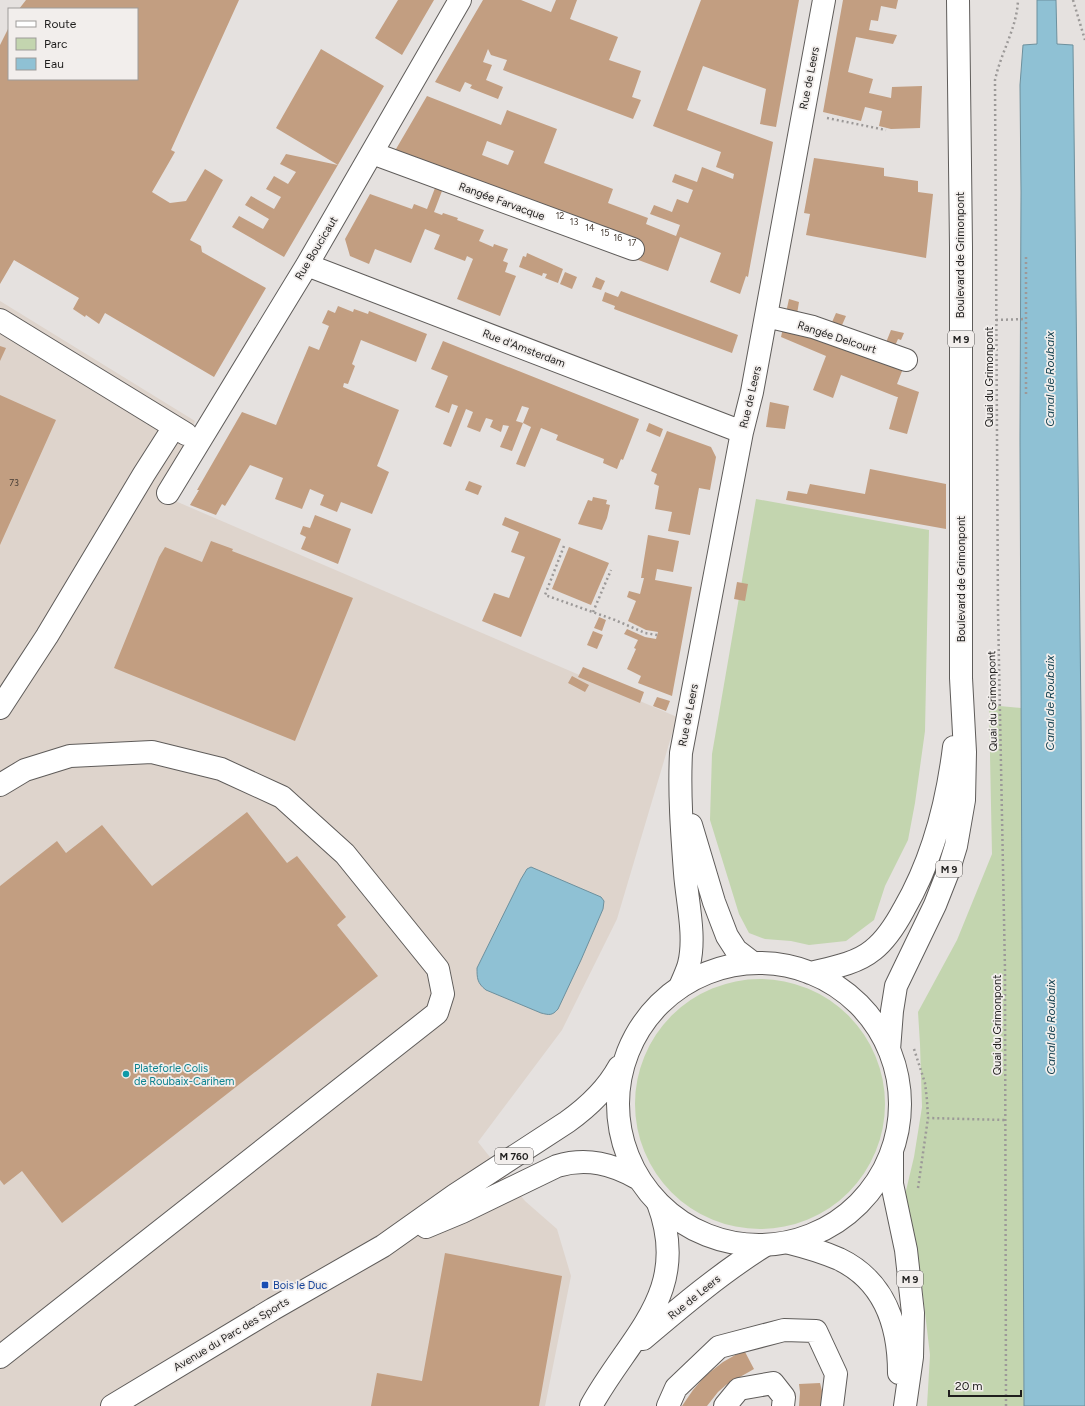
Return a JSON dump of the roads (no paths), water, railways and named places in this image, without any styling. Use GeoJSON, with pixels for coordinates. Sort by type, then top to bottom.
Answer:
{"type":"FeatureCollection","features":[{"type":"Feature","properties":{"kind":"main road","name":"Rue Boucicaut"},"geometry":{"type":"LineString","coordinates":[[168,492],[306,265],[460,0]]}},
{"type":"Feature","properties":{"kind":"main road","name":"Rue de Leers"},"geometry":{"type":"LineString","coordinates":[[680,987],[690,963],[691,944],[684,853],[680,772],[681,753],[742,432],[752,392],[824,0]]}},
{"type":"Feature","properties":{"kind":"main road","name":"Boulevard de Grimonpont"},"geometry":{"type":"LineString","coordinates":[[889,1050],[892,1011],[896,986],[935,905],[948,872],[958,839],[964,800],[965,752],[961,678],[961,247],[958,0]]}},
{"type":"Feature","properties":{"kind":"main road","name":"Rangée Farvacque"},"geometry":{"type":"LineString","coordinates":[[372,153],[633,249]]}},
{"type":"Feature","properties":{"kind":"main road","name":"Rue d'Amsterdam"},"geometry":{"type":"LineString","coordinates":[[306,265],[742,432]]}},
{"type":"Feature","properties":{"kind":"main road","name":"Rangée Delcourt"},"geometry":{"type":"LineString","coordinates":[[766,316],[813,327],[906,360]]}},
{"type":"Feature","properties":{"kind":"main road"},"geometry":{"type":"LineString","coordinates":[[0,320],[199,442]]}},
{"type":"Feature","properties":{"kind":"main road"},"geometry":{"type":"LineString","coordinates":[[0,708],[47,636],[144,474],[174,427]]}},
{"type":"Feature","properties":{"kind":"main road","name":"Boulevard de Grimonpont"},"geometry":{"type":"LineString","coordinates":[[810,973],[851,962],[873,950],[888,935],[911,898],[927,863],[940,826],[954,749],[961,678]]}},
{"type":"Feature","properties":{"kind":"main road"},"geometry":{"type":"LineString","coordinates":[[0,785],[25,770],[70,756],[152,752],[222,769],[242,778],[282,797],[345,854],[438,969],[443,994],[436,1013],[0,1358]]}},
{"type":"Feature","properties":{"kind":"main road","name":"Rue de Leers"},"geometry":{"type":"LineString","coordinates":[[681,794],[705,876],[722,926],[736,950],[753,963]]}},
{"type":"Feature","properties":{"kind":"main road"},"geometry":{"type":"LineString","coordinates":[[753,963],[776,964],[798,968],[810,973],[838,987],[862,1008],[877,1027],[889,1050],[895,1065],[900,1094],[899,1124],[892,1153],[878,1181],[869,1194],[852,1211],[833,1225],[819,1232],[790,1243],[764,1246],[735,1244],[707,1236],[681,1222],[658,1203],[639,1179],[627,1155],[621,1135],[618,1116],[618,1102],[621,1075],[629,1050],[640,1029],[653,1010],[680,987],[697,977],[734,965],[753,963]]}},
{"type":"Feature","properties":{"kind":"main road","name":"Avenue du Parc des Sports"},"geometry":{"type":"LineString","coordinates":[[112,1406],[141,1387],[383,1246],[455,1195],[567,1122],[581,1112],[603,1090],[629,1050]]}},
{"type":"Feature","properties":{"kind":"main road","name":"M 9"},"geometry":{"type":"LineString","coordinates":[[892,1153],[892,1184],[906,1250],[913,1313],[912,1357],[905,1406]]}},
{"type":"Feature","properties":{"kind":"main road","name":"Avenue du Parc des Sports"},"geometry":{"type":"LineString","coordinates":[[383,1246],[462,1212],[564,1164],[595,1162],[617,1168],[639,1179]]}},
{"type":"Feature","properties":{"kind":"main road","name":"Rue de Leers"},"geometry":{"type":"LineString","coordinates":[[591,1406],[608,1377],[627,1352],[657,1303],[663,1285],[668,1264],[668,1239],[658,1203]]}},
{"type":"Feature","properties":{"kind":"main road"},"geometry":{"type":"LineString","coordinates":[[790,1243],[816,1250],[848,1264],[858,1270],[882,1298],[888,1309],[896,1334],[900,1406]]}},
{"type":"Feature","properties":{"kind":"main road","name":"Rue de Leers"},"geometry":{"type":"LineString","coordinates":[[627,1352],[736,1263],[764,1246]]}},
{"type":"Feature","properties":{"kind":"main road"},"geometry":{"type":"LineString","coordinates":[[668,1406],[676,1388],[719,1347],[784,1330],[816,1331],[836,1374],[832,1406]]}},
{"type":"Feature","properties":{"kind":"main road"},"geometry":{"type":"LineString","coordinates":[[725,1406],[740,1389],[773,1383],[784,1397],[783,1406]]}},
{"type":"Feature","properties":{"kind":"main road","name":"Avenue du Parc des Sports"},"geometry":{"type":"LineString","coordinates":[[104,1406],[141,1387]]}},
{"type":"Feature","properties":{"kind":"water","name":"Canal de Roubaix"},"geometry":{"type":"Polygon","coordinates":[[[1037,0],[1056,0],[1057,44],[1073,45],[1081,716],[1085,1406],[1024,1406],[1020,85],[1023,45],[1037,44],[1037,0]]]}},
{"type":"Feature","properties":{"kind":"water"},"geometry":{"type":"Polygon","coordinates":[[[531,867],[601,897],[604,901],[603,909],[558,1009],[554,1013],[550,1014],[541,1013],[486,990],[479,983],[477,978],[477,968],[521,879],[527,869],[531,867]]]}},
{"type":"Feature","properties":{"kind":"place","name":"Plateforle Colis de Roubaix-Carihem"},"geometry":{"type":"Point","coordinates":[126,1074]}},
{"type":"Feature","properties":{"kind":"place","name":"Bois le Duc"},"geometry":{"type":"Point","coordinates":[265,1285]}}]}
